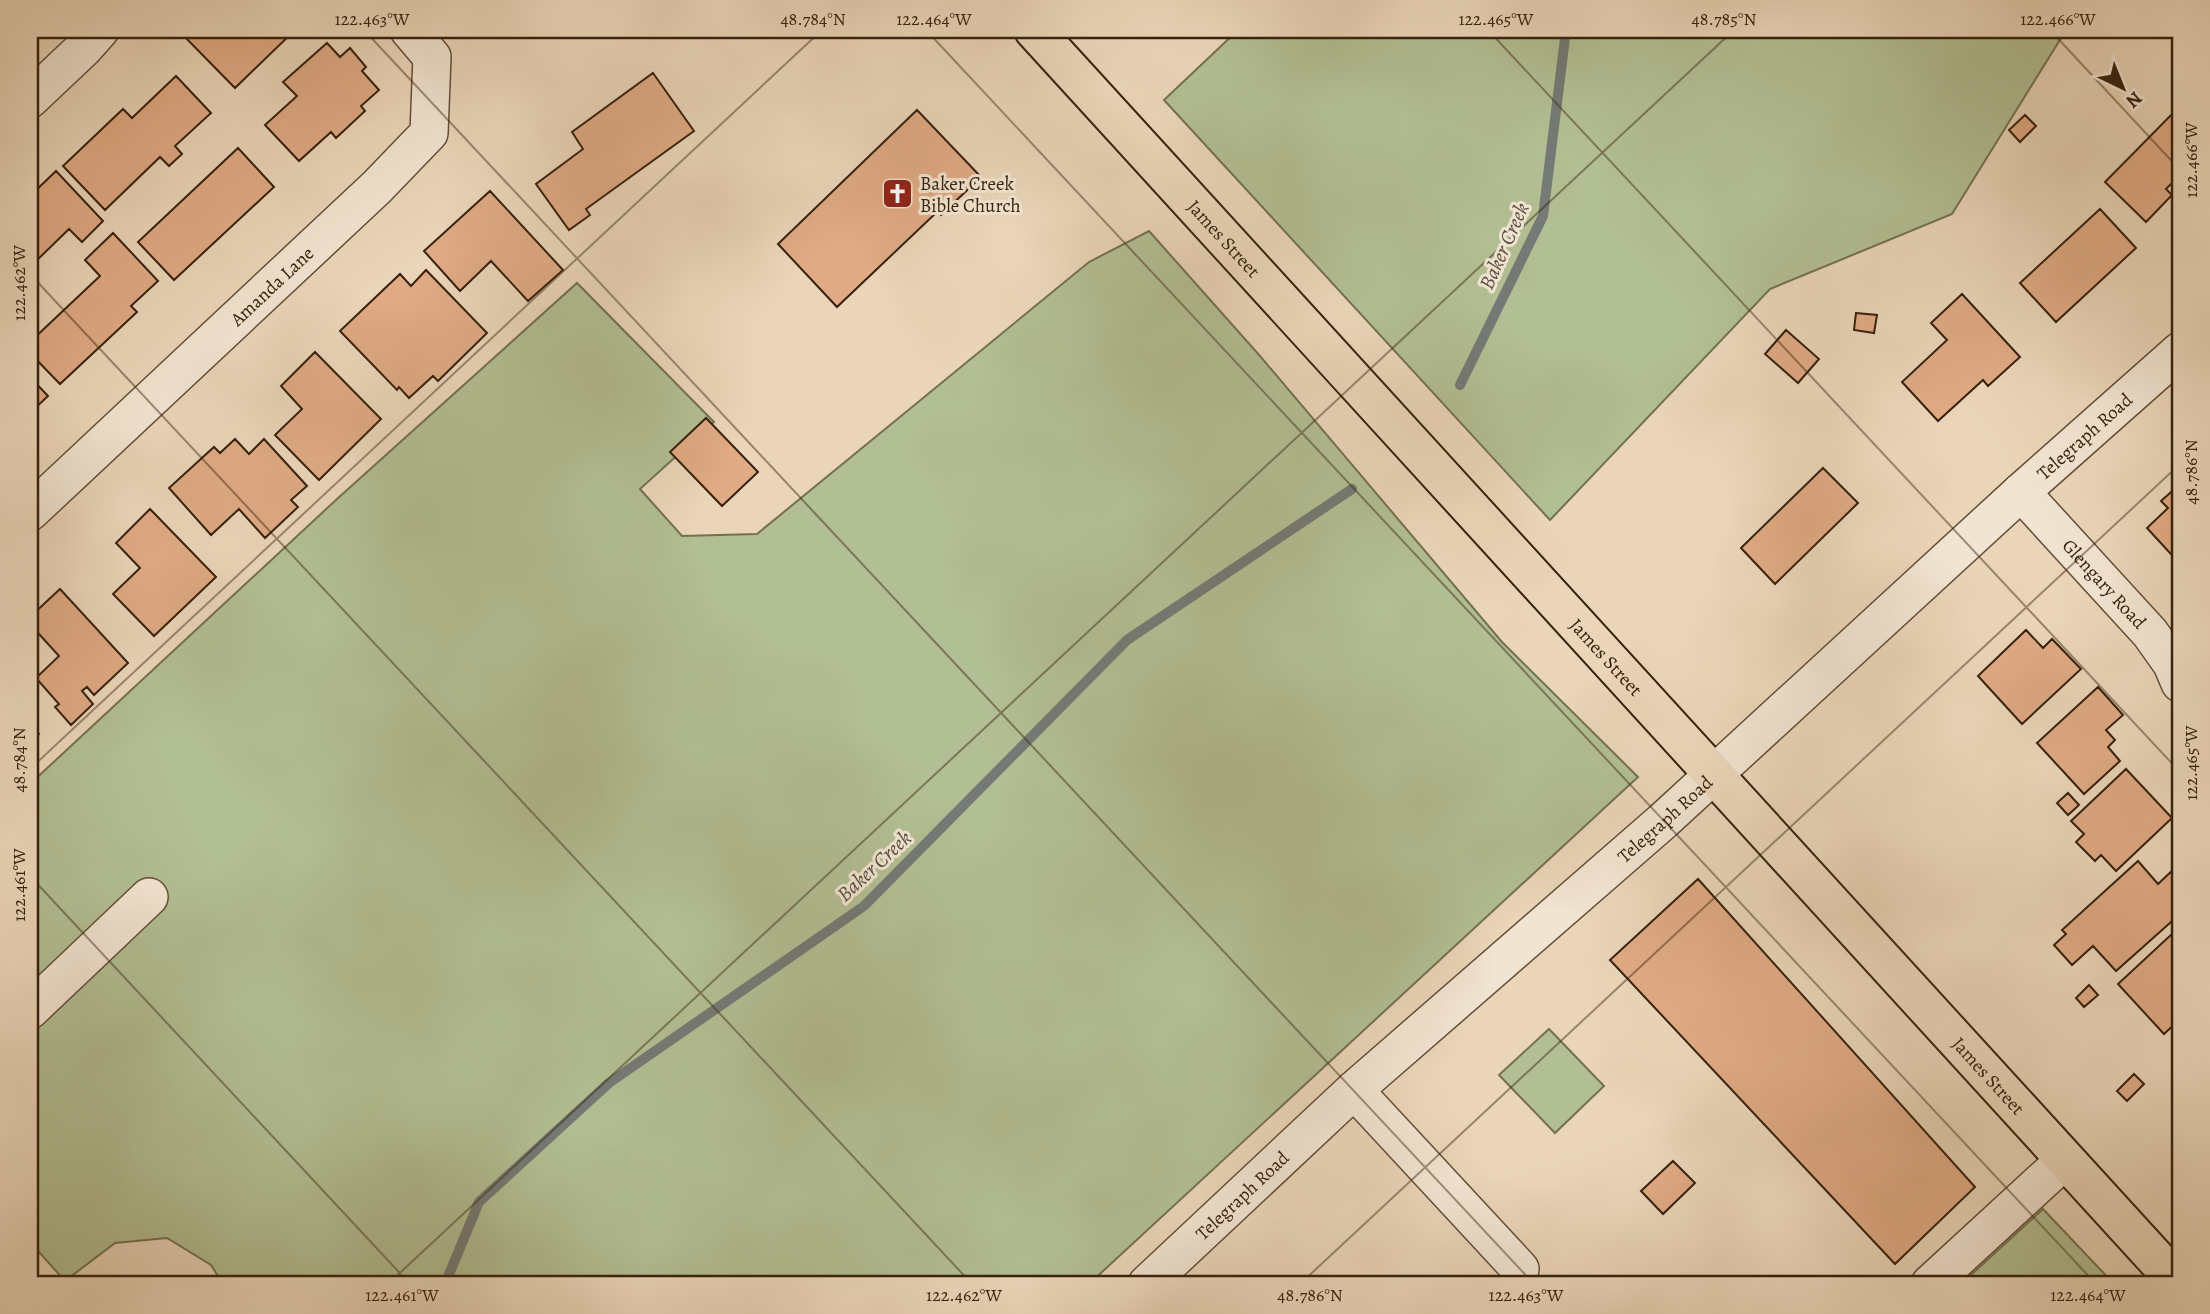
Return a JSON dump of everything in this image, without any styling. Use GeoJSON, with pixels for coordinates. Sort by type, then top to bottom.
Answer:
{"type":"FeatureCollection","features":[{"type":"Feature","properties":{"kind":"main road","name":"James Street"},"geometry":{"type":"LineString","coordinates":[[1034,30],[2179,1284]]}},
{"type":"Feature","properties":{"kind":"street"},"geometry":{"type":"LineString","coordinates":[[30,99],[100,30]]}},
{"type":"Feature","properties":{"kind":"street","name":"Amanda Lane"},"geometry":{"type":"LineString","coordinates":[[30,512],[377,187],[429,132],[432,57],[409,30]]}},
{"type":"Feature","properties":{"kind":"street","name":"Telegraph Road"},"geometry":{"type":"LineString","coordinates":[[1147,1284],[1354,1090],[1714,774],[2021,492],[2180,351]]}},
{"type":"Feature","properties":{"kind":"street","name":"Glengary Road"},"geometry":{"type":"LineString","coordinates":[[2021,492],[2150,633],[2172,664],[2180,683]]}},
{"type":"Feature","properties":{"kind":"street"},"geometry":{"type":"LineString","coordinates":[[30,1010],[149,897]]}},
{"type":"Feature","properties":{"kind":"street"},"geometry":{"type":"LineString","coordinates":[[1354,1090],[1520,1269]]}},
{"type":"Feature","properties":{"kind":"street"},"geometry":{"type":"LineString","coordinates":[[1930,1284],[2065,1160]]}},
{"type":"Feature","properties":{"kind":"green space"},"geometry":{"type":"Polygon","coordinates":[[[1238,30],[2066,30],[1952,214],[1770,289],[1550,520],[1164,100],[1238,30]]]}},
{"type":"Feature","properties":{"kind":"green space"},"geometry":{"type":"Polygon","coordinates":[[[1149,231],[1260,356],[1502,642],[1638,777],[1089,1284],[223,1284],[211,1265],[167,1238],[115,1243],[65,1281],[30,1242],[30,784],[337,499],[577,283],[714,422],[640,489],[682,536],[757,534],[1089,262],[1149,231]]]}},
{"type":"Feature","properties":{"kind":"green space"},"geometry":{"type":"Polygon","coordinates":[[[1549,1029],[1604,1086],[1555,1133],[1499,1075],[1549,1029]]]}},
{"type":"Feature","properties":{"kind":"green space"},"geometry":{"type":"Polygon","coordinates":[[[2043,1209],[2114,1284],[1961,1284],[2043,1209]]]}},
{"type":"Feature","properties":{"kind":"building"},"geometry":{"type":"Polygon","coordinates":[[[178,30],[295,30],[235,88],[178,30]]]}},
{"type":"Feature","properties":{"kind":"building"},"geometry":{"type":"Polygon","coordinates":[[[327,43],[340,57],[350,48],[366,67],[362,71],[379,90],[361,106],[365,111],[336,138],[331,132],[299,161],[265,125],[297,96],[283,82],[327,43]]]}},
{"type":"Feature","properties":{"kind":"building"},"geometry":{"type":"Polygon","coordinates":[[[653,73],[694,131],[586,209],[590,215],[569,230],[536,184],[583,149],[572,132],[653,73]]]}},
{"type":"Feature","properties":{"kind":"building"},"geometry":{"type":"Polygon","coordinates":[[[176,76],[211,113],[175,146],[182,154],[169,166],[160,157],[105,210],[63,166],[123,109],[132,118],[176,76]]]}},
{"type":"Feature","properties":{"kind":"building"},"geometry":{"type":"Polygon","coordinates":[[[2180,106],[2180,175],[2166,189],[2172,195],[2146,222],[2105,182],[2180,106]]]}},
{"type":"Feature","properties":{"kind":"building","name":"Baker Creek Bible Church"},"geometry":{"type":"Polygon","coordinates":[[[917,110],[981,177],[941,215],[938,211],[837,307],[778,244],[917,110]]]}},
{"type":"Feature","properties":{"kind":"building"},"geometry":{"type":"Polygon","coordinates":[[[2025,115],[2036,126],[2020,142],[2009,130],[2025,115]]]}},
{"type":"Feature","properties":{"kind":"building"},"geometry":{"type":"Polygon","coordinates":[[[238,148],[274,187],[174,280],[138,242],[238,148]]]}},
{"type":"Feature","properties":{"kind":"building"},"geometry":{"type":"Polygon","coordinates":[[[56,171],[103,221],[82,242],[69,229],[30,267],[30,196],[56,171]]]}},
{"type":"Feature","properties":{"kind":"building"},"geometry":{"type":"Polygon","coordinates":[[[490,191],[563,270],[528,301],[491,261],[460,291],[424,251],[490,191]]]}},
{"type":"Feature","properties":{"kind":"building"},"geometry":{"type":"Polygon","coordinates":[[[2100,209],[2136,248],[2056,322],[2020,283],[2100,209]]]}},
{"type":"Feature","properties":{"kind":"building"},"geometry":{"type":"Polygon","coordinates":[[[113,233],[158,281],[131,306],[137,312],[60,384],[30,353],[30,342],[100,276],[85,260],[113,233]]]}},
{"type":"Feature","properties":{"kind":"building"},"geometry":{"type":"Polygon","coordinates":[[[426,270],[487,333],[438,381],[433,376],[409,398],[399,387],[397,390],[340,331],[400,274],[411,286],[426,270]]]}},
{"type":"Feature","properties":{"kind":"building"},"geometry":{"type":"Polygon","coordinates":[[[1962,294],[2020,357],[1988,386],[1983,380],[1938,421],[1902,382],[1947,340],[1931,323],[1962,294]]]}},
{"type":"Feature","properties":{"kind":"building"},"geometry":{"type":"Polygon","coordinates":[[[1856,313],[1877,315],[1874,333],[1854,330],[1856,313]]]}},
{"type":"Feature","properties":{"kind":"building"},"geometry":{"type":"Polygon","coordinates":[[[1786,330],[1819,359],[1798,383],[1765,354],[1786,330]]]}},
{"type":"Feature","properties":{"kind":"building"},"geometry":{"type":"Polygon","coordinates":[[[315,352],[381,419],[319,480],[275,435],[302,409],[281,386],[315,352]]]}},
{"type":"Feature","properties":{"kind":"building"},"geometry":{"type":"Polygon","coordinates":[[[30,377],[48,396],[30,413],[30,377]]]}},
{"type":"Feature","properties":{"kind":"building"},"geometry":{"type":"Polygon","coordinates":[[[706,418],[758,472],[722,506],[670,452],[706,418]]]}},
{"type":"Feature","properties":{"kind":"building"},"geometry":{"type":"Polygon","coordinates":[[[235,439],[249,454],[264,439],[307,486],[291,500],[298,507],[265,538],[239,509],[211,535],[169,488],[214,447],[220,453],[235,439]]]}},
{"type":"Feature","properties":{"kind":"building"},"geometry":{"type":"Polygon","coordinates":[[[1823,468],[1858,503],[1775,584],[1741,548],[1823,468]]]}},
{"type":"Feature","properties":{"kind":"building"},"geometry":{"type":"Polygon","coordinates":[[[2180,484],[2180,564],[2147,528],[2168,508],[2161,501],[2180,484]]]}},
{"type":"Feature","properties":{"kind":"building"},"geometry":{"type":"Polygon","coordinates":[[[150,509],[216,577],[154,636],[113,594],[140,568],[116,543],[150,509]]]}},
{"type":"Feature","properties":{"kind":"building"},"geometry":{"type":"Polygon","coordinates":[[[60,589],[128,663],[94,695],[87,687],[82,691],[93,704],[71,725],[55,707],[59,704],[36,678],[59,656],[30,624],[30,617],[60,589]]]}},
{"type":"Feature","properties":{"kind":"building"},"geometry":{"type":"Polygon","coordinates":[[[2026,630],[2043,648],[2052,639],[2081,669],[2022,724],[1978,676],[2026,630]]]}},
{"type":"Feature","properties":{"kind":"building"},"geometry":{"type":"Polygon","coordinates":[[[2098,687],[2123,715],[2106,730],[2115,740],[2108,747],[2120,761],[2084,794],[2037,743],[2098,687]]]}},
{"type":"Feature","properties":{"kind":"building"},"geometry":{"type":"Polygon","coordinates":[[[30,724],[39,734],[30,743],[30,724]]]}},
{"type":"Feature","properties":{"kind":"building"},"geometry":{"type":"Polygon","coordinates":[[[2126,769],[2172,818],[2116,871],[2101,855],[2095,861],[2076,842],[2084,834],[2071,821],[2126,769]]]}},
{"type":"Feature","properties":{"kind":"building"},"geometry":{"type":"Polygon","coordinates":[[[2068,793],[2079,805],[2068,815],[2057,803],[2068,793]]]}},
{"type":"Feature","properties":{"kind":"building"},"geometry":{"type":"Polygon","coordinates":[[[2138,861],[2158,884],[2174,869],[2180,875],[2180,914],[2116,971],[2093,946],[2072,965],[2054,945],[2066,934],[2062,930],[2138,861]]]}},
{"type":"Feature","properties":{"kind":"building"},"geometry":{"type":"Polygon","coordinates":[[[1698,879],[1975,1187],[1895,1264],[1610,960],[1698,879]]]}},
{"type":"Feature","properties":{"kind":"building"},"geometry":{"type":"Polygon","coordinates":[[[2173,933],[2180,938],[2180,1019],[2164,1034],[2118,984],[2173,933]]]}},
{"type":"Feature","properties":{"kind":"building"},"geometry":{"type":"Polygon","coordinates":[[[2089,985],[2098,995],[2084,1007],[2076,998],[2089,985]]]}},
{"type":"Feature","properties":{"kind":"building"},"geometry":{"type":"Polygon","coordinates":[[[2134,1074],[2144,1084],[2127,1101],[2117,1091],[2134,1074]]]}},
{"type":"Feature","properties":{"kind":"building"},"geometry":{"type":"Polygon","coordinates":[[[1673,1161],[1695,1183],[1663,1214],[1641,1191],[1673,1161]]]}},
{"type":"Feature","properties":{"kind":"waterway","name":"Baker Creek"},"geometry":{"type":"LineString","coordinates":[[1460,385],[1543,216],[1566,30]]}},
{"type":"Feature","properties":{"kind":"waterway","name":"Baker Creek"},"geometry":{"type":"LineString","coordinates":[[445,1284],[479,1202],[609,1083],[864,906],[1127,640],[1352,489]]}},
{"type":"Feature","properties":{"kind":"place","name":"Baker Creek Bible Church"},"geometry":{"type":"Point","coordinates":[897,194]}}]}
